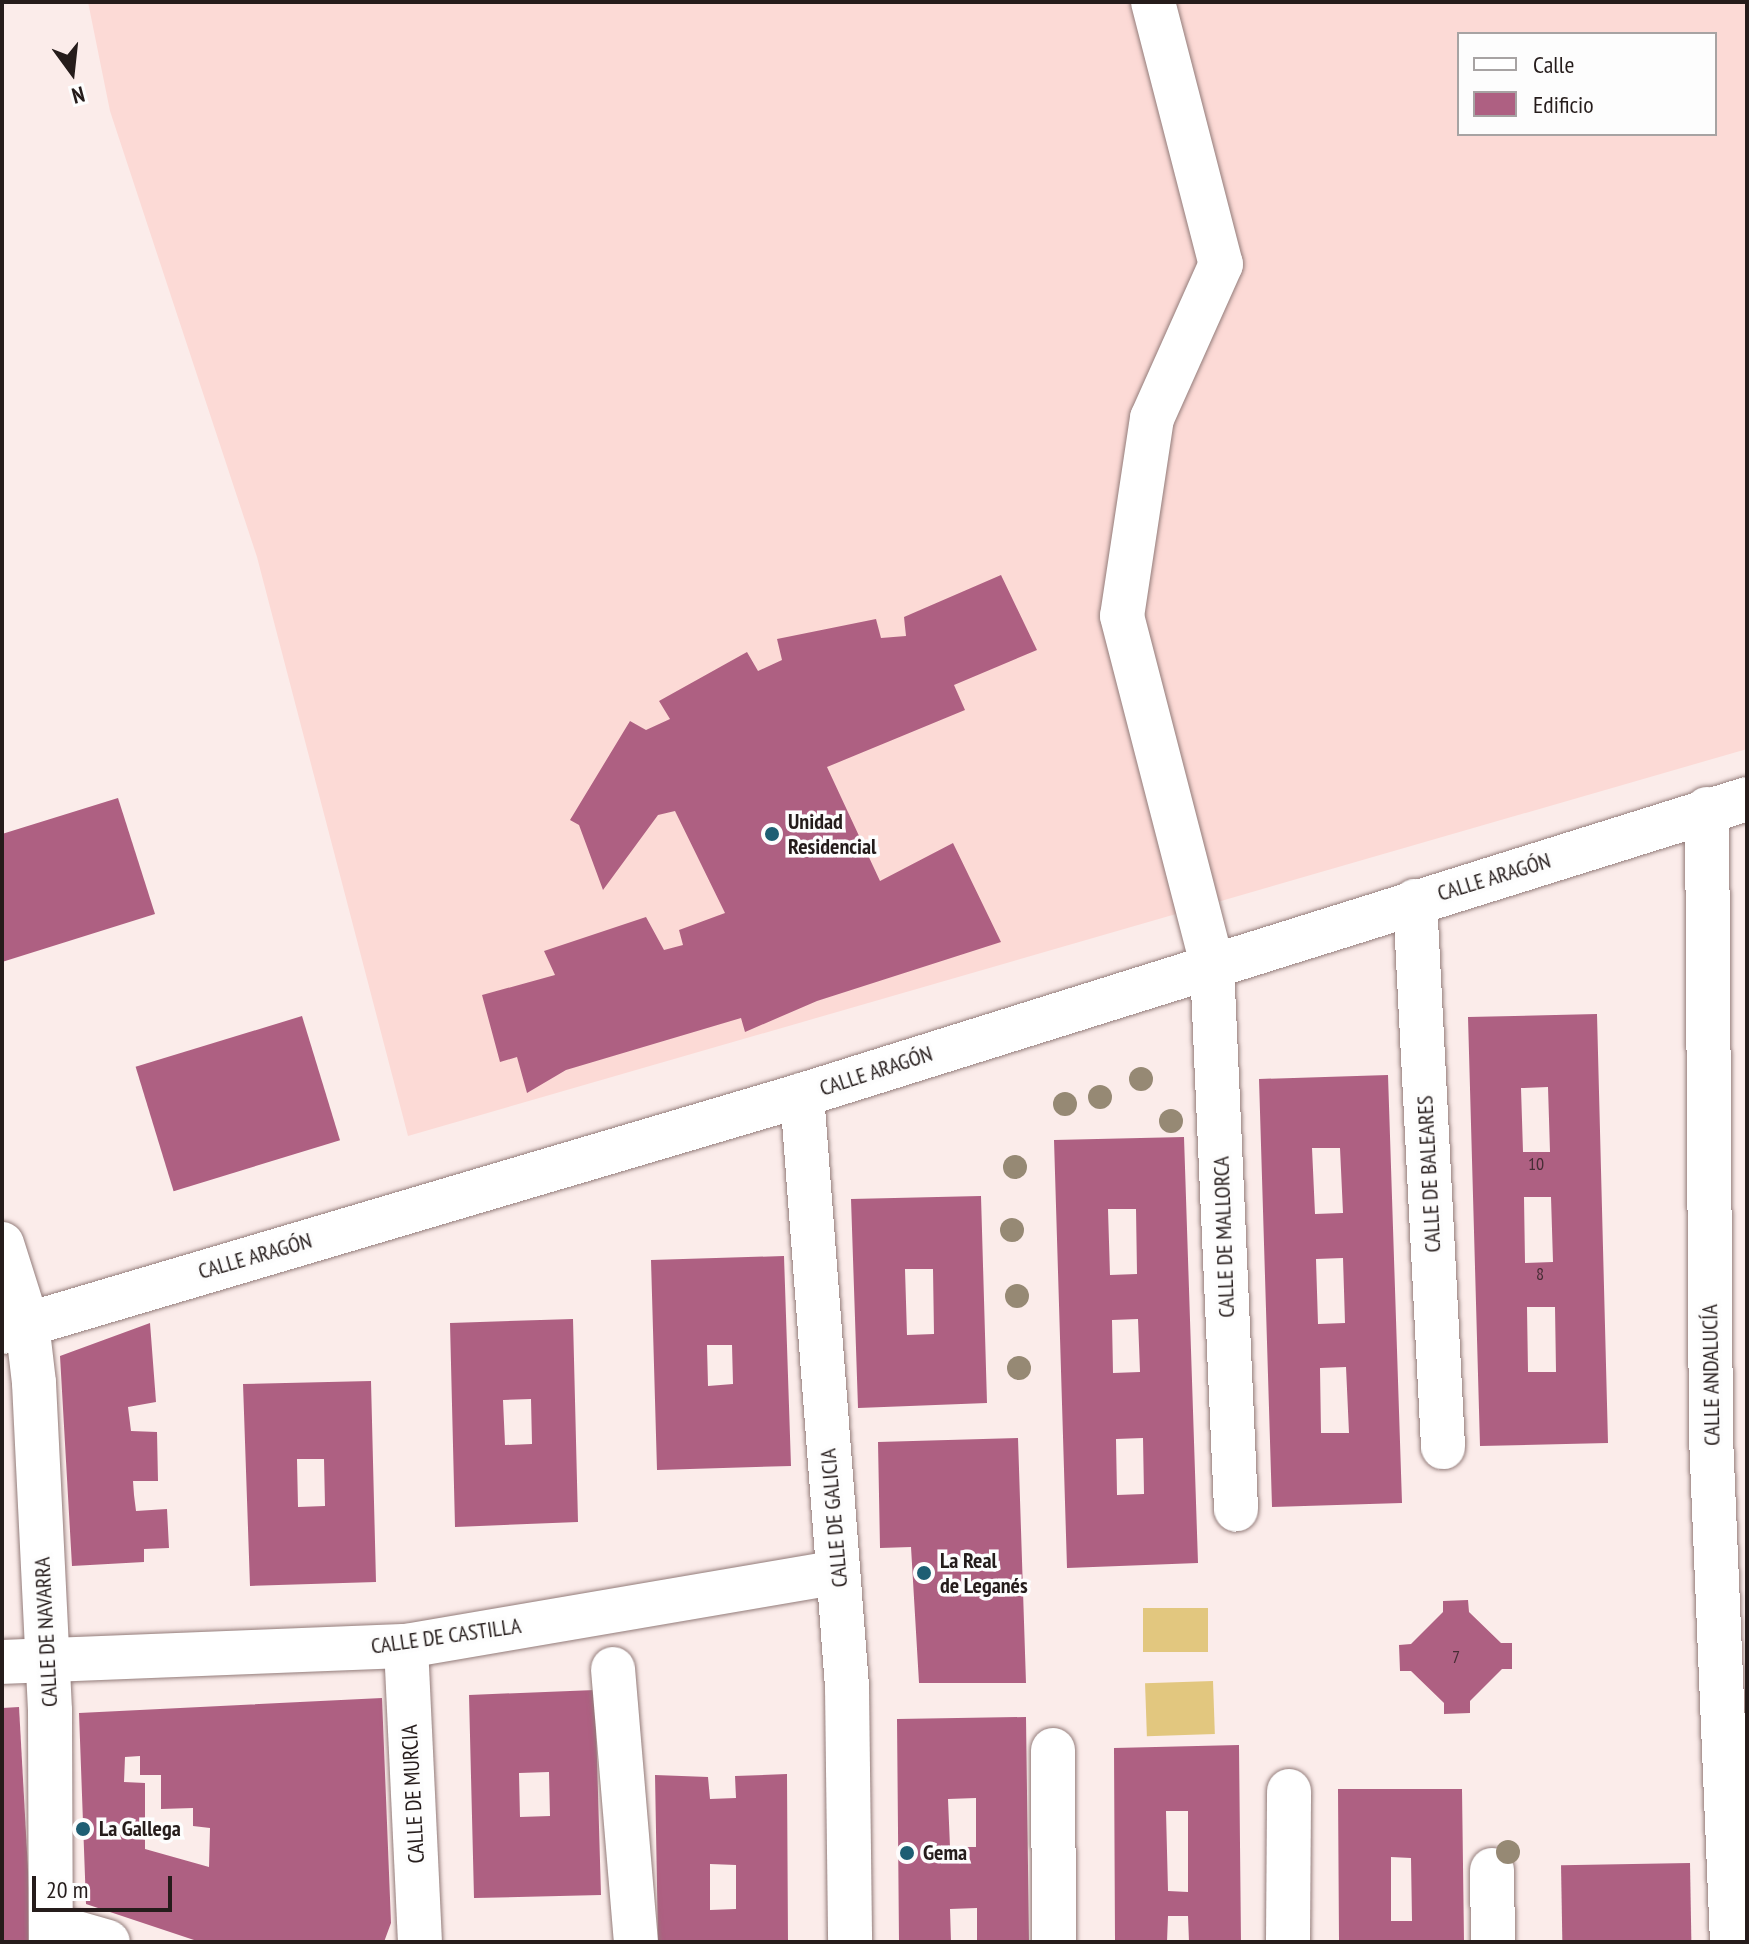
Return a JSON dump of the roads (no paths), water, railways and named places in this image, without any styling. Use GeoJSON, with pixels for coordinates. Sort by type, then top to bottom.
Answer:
{"type":"FeatureCollection","features":[{"type":"Feature","properties":{"kind":"street","name":"CALLE DE MALLORCA"},"geometry":{"type":"LineString","coordinates":[[1153,2],[1221,264],[1152,418],[1122,616],[1212,965],[1236,1509]]}},
{"type":"Feature","properties":{"kind":"street","name":"CALLE ARAGÓN"},"geometry":{"type":"LineString","coordinates":[[15,1328],[802,1095],[1727,804]]}},
{"type":"Feature","properties":{"kind":"street","name":"CALLE ANDALUCÍA"},"geometry":{"type":"LineString","coordinates":[[1727,804],[1711,1437],[1732,1942]]}},
{"type":"Feature","properties":{"kind":"street","name":"CALLE DE BALEARES"},"geometry":{"type":"LineString","coordinates":[[1415,901],[1443,1447]]}},
{"type":"Feature","properties":{"kind":"street","name":"CALLE DE GALICIA"},"geometry":{"type":"LineString","coordinates":[[802,1095],[849,1721],[850,1942]]}},
{"type":"Feature","properties":{"kind":"street","name":"CALLE DE NAVARRA"},"geometry":{"type":"LineString","coordinates":[[2,1244],[15,1328],[47,1660],[52,1934]]}},
{"type":"Feature","properties":{"kind":"street","name":"CALLE DE CASTILLA"},"geometry":{"type":"LineString","coordinates":[[2,1662],[406,1646],[838,1572]]}},
{"type":"Feature","properties":{"kind":"street","name":"CALLE DE MURCIA"},"geometry":{"type":"LineString","coordinates":[[406,1646],[420,1942]]}},
{"type":"Feature","properties":{"kind":"street"},"geometry":{"type":"LineString","coordinates":[[613,1669],[636,1942]]}},
{"type":"Feature","properties":{"kind":"street"},"geometry":{"type":"LineString","coordinates":[[1053,1750],[1054,1942]]}},
{"type":"Feature","properties":{"kind":"street"},"geometry":{"type":"LineString","coordinates":[[1288,1942],[1289,1791]]}},
{"type":"Feature","properties":{"kind":"street"},"geometry":{"type":"LineString","coordinates":[[1492,1870],[1493,1942]]}},
{"type":"Feature","properties":{"kind":"street"},"geometry":{"type":"LineString","coordinates":[[52,1934],[108,1942]]}},
{"type":"Feature","properties":{"kind":"place","name":"Unidad Residencial"},"geometry":{"type":"Point","coordinates":[772,834]}},
{"type":"Feature","properties":{"kind":"place","name":"La Real de Leganés"},"geometry":{"type":"Point","coordinates":[924,1573]}},
{"type":"Feature","properties":{"kind":"place","name":"La Gallega"},"geometry":{"type":"Point","coordinates":[83,1829]}},
{"type":"Feature","properties":{"kind":"place","name":"Gema"},"geometry":{"type":"Point","coordinates":[907,1853]}}]}
